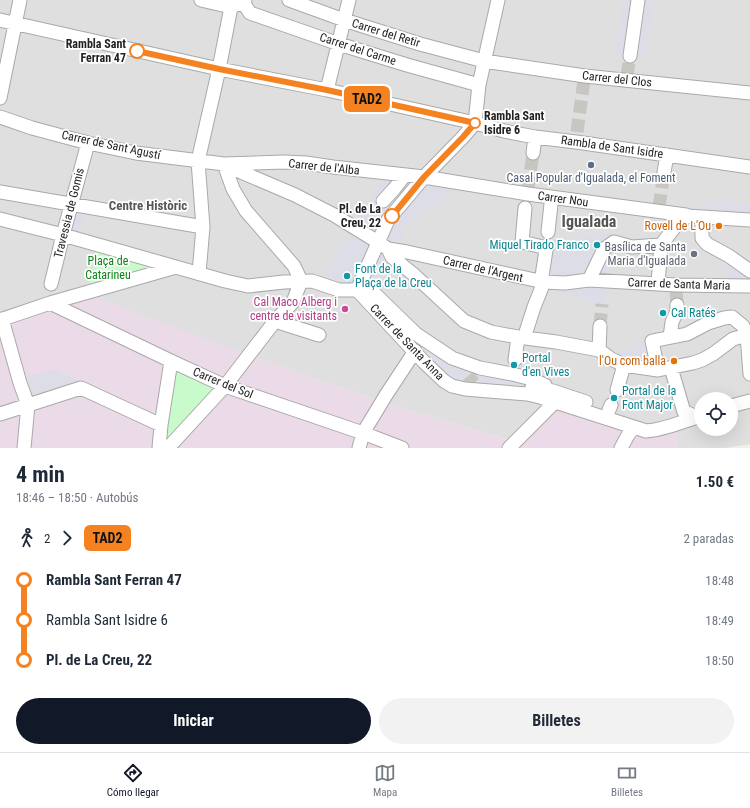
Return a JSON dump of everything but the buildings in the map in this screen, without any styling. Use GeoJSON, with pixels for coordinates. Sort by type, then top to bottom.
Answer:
{"type":"FeatureCollection","features":[{"type":"Feature","properties":{"kind":"street"},"geometry":{"type":"LineString","coordinates":[[0,98],[20,0]]}},
{"type":"Feature","properties":{"kind":"street"},"geometry":{"type":"LineString","coordinates":[[199,274],[203,228],[198,161],[219,69],[240,3],[201,0]]}},
{"type":"Feature","properties":{"kind":"street","name":"Carrer del Retir"},"geometry":{"type":"LineString","coordinates":[[289,0],[344,20],[420,44],[484,61]]}},
{"type":"Feature","properties":{"kind":"street"},"geometry":{"type":"LineString","coordinates":[[327,90],[349,0]]}},
{"type":"Feature","properties":{"kind":"street"},"geometry":{"type":"LineString","coordinates":[[358,287],[383,246],[388,220],[424,177],[475,123],[479,85],[498,0]]}},
{"type":"Feature","properties":{"kind":"street"},"geometry":{"type":"LineString","coordinates":[[630,56],[638,0]]}},
{"type":"Feature","properties":{"kind":"street","name":"Carrer del Carme"},"geometry":{"type":"LineString","coordinates":[[240,3],[250,13],[339,44],[479,85]]}},
{"type":"Feature","properties":{"kind":"street","name":"Rambla de Sant Isidre"},"geometry":{"type":"LineString","coordinates":[[0,20],[219,69],[327,90],[475,123],[504,131],[535,137],[577,137],[666,155],[750,166]]}},
{"type":"Feature","properties":{"kind":"street","name":"Carrer del Clos"},"geometry":{"type":"LineString","coordinates":[[484,61],[585,78],[627,78],[750,93]]}},
{"type":"Feature","properties":{"kind":"street","name":"Carrer de Sant Agustí"},"geometry":{"type":"LineString","coordinates":[[0,117],[32,128],[88,143],[136,153],[224,164]]}},
{"type":"Feature","properties":{"kind":"street"},"geometry":{"type":"LineString","coordinates":[[533,153],[535,137]]}},
{"type":"Feature","properties":{"kind":"street","name":"Travessia de Gomis"},"geometry":{"type":"LineString","coordinates":[[51,284],[88,143]]}},
{"type":"Feature","properties":{"kind":"street"},"geometry":{"type":"LineString","coordinates":[[664,172],[666,155]]}},
{"type":"Feature","properties":{"kind":"street","name":"Carrer de l'Alba"},"geometry":{"type":"LineString","coordinates":[[224,164],[284,162],[306,163],[424,177]]}},
{"type":"Feature","properties":{"kind":"street"},"geometry":{"type":"LineString","coordinates":[[224,164],[295,195],[334,215],[383,246],[392,257],[464,321],[491,332],[599,350],[623,367],[665,369],[702,360],[713,354],[733,339],[749,334]]}},
{"type":"Feature","properties":{"kind":"street"},"geometry":{"type":"LineString","coordinates":[[168,448],[225,386],[276,321],[293,302],[301,281],[294,266],[246,211],[233,189],[224,164]]}},
{"type":"Feature","properties":{"kind":"street"},"geometry":{"type":"LineString","coordinates":[[383,201],[405,175]]}},
{"type":"Feature","properties":{"kind":"street","name":"Carrer Nou"},"geometry":{"type":"LineString","coordinates":[[424,177],[527,197],[659,209],[702,218],[750,220]]}},
{"type":"Feature","properties":{"kind":"street"},"geometry":{"type":"LineString","coordinates":[[0,192],[203,228]]}},
{"type":"Feature","properties":{"kind":"street"},"geometry":{"type":"LineString","coordinates":[[513,368],[521,338],[544,282],[542,276],[546,248],[522,242],[527,197]]}},
{"type":"Feature","properties":{"kind":"street"},"geometry":{"type":"LineString","coordinates":[[548,232],[551,200]]}},
{"type":"Feature","properties":{"kind":"street"},"geometry":{"type":"LineString","coordinates":[[658,284],[661,245],[674,228],[687,216]]}},
{"type":"Feature","properties":{"kind":"street"},"geometry":{"type":"LineString","coordinates":[[702,218],[702,238],[707,244],[729,256],[750,271]]}},
{"type":"Feature","properties":{"kind":"street"},"geometry":{"type":"LineString","coordinates":[[0,219],[248,286],[312,281],[339,290],[358,287],[375,294],[416,334],[452,358],[480,368],[513,368],[528,378],[547,386],[554,396],[577,408],[646,430],[666,428],[691,419]]}},
{"type":"Feature","properties":{"kind":"street"},"geometry":{"type":"LineString","coordinates":[[589,280],[604,249],[614,242],[632,247],[661,245]]}},
{"type":"Feature","properties":{"kind":"street","name":"Carrer de l'Argent"},"geometry":{"type":"LineString","coordinates":[[383,246],[544,282],[565,283],[589,280]]}},
{"type":"Feature","properties":{"kind":"street"},"geometry":{"type":"LineString","coordinates":[[24,448],[28,405],[1,320],[50,303],[176,267]]}},
{"type":"Feature","properties":{"kind":"street","name":"Carrer de Santa Maria"},"geometry":{"type":"LineString","coordinates":[[589,280],[658,284],[676,287],[750,286]]}},
{"type":"Feature","properties":{"kind":"street","name":"Carrer de Santa Anna"},"geometry":{"type":"LineString","coordinates":[[358,287],[409,354],[424,362],[452,386],[465,389],[527,394],[540,397],[554,396]]}},
{"type":"Feature","properties":{"kind":"street","name":"Carrer del Sol"},"geometry":{"type":"LineString","coordinates":[[50,303],[171,362],[225,386],[402,448]]}},
{"type":"Feature","properties":{"kind":"street"},"geometry":{"type":"LineString","coordinates":[[664,339],[677,311],[677,305]]}},
{"type":"Feature","properties":{"kind":"street"},"geometry":{"type":"LineString","coordinates":[[691,419],[690,414],[684,412],[652,341],[686,334],[708,323],[732,317],[749,334],[750,374]]}},
{"type":"Feature","properties":{"kind":"street"},"geometry":{"type":"LineString","coordinates":[[276,321],[319,335]]}},
{"type":"Feature","properties":{"kind":"street"},"geometry":{"type":"LineString","coordinates":[[599,350],[600,326]]}},
{"type":"Feature","properties":{"kind":"street"},"geometry":{"type":"LineString","coordinates":[[359,448],[362,433],[409,354]]}},
{"type":"Feature","properties":{"kind":"street"},"geometry":{"type":"LineString","coordinates":[[159,448],[171,362]]}},
{"type":"Feature","properties":{"kind":"street"},"geometry":{"type":"LineString","coordinates":[[617,390],[623,367]]}},
{"type":"Feature","properties":{"kind":"street"},"geometry":{"type":"LineString","coordinates":[[0,414],[81,388],[161,426]]}},
{"type":"Feature","properties":{"kind":"street"},"geometry":{"type":"LineString","coordinates":[[554,396],[610,408],[649,425],[691,419]]}},
{"type":"Feature","properties":{"kind":"street"},"geometry":{"type":"LineString","coordinates":[[509,448],[554,396]]}},
{"type":"Feature","properties":{"kind":"street"},"geometry":{"type":"LineString","coordinates":[[738,404],[750,401]]}},
{"type":"Feature","properties":{"kind":"street"},"geometry":{"type":"LineString","coordinates":[[621,448],[634,427]]}},
{"type":"Feature","properties":{"kind":"shaded area"},"geometry":{"type":"Polygon","coordinates":[[[0,0],[750,0],[750,444],[725,448],[678,448],[676,432],[650,436],[512,441],[386,403],[245,354],[0,317],[0,0]]]}},
{"type":"Feature","properties":{"kind":"shaded area"},"geometry":{"type":"Polygon","coordinates":[[[623,0],[655,0],[645,59],[614,54],[623,0]]]}},
{"type":"Feature","properties":{"kind":"shaded area"},"geometry":{"type":"Polygon","coordinates":[[[383,176],[459,188],[406,225],[401,247],[391,259],[384,257],[373,281],[342,283],[322,274],[353,231],[359,226],[383,176]]]}},
{"type":"Feature","properties":{"kind":"shaded area"},"geometry":{"type":"Polygon","coordinates":[[[725,201],[750,204],[750,220],[687,211],[705,202],[725,201]]]}},
{"type":"Feature","properties":{"kind":"shaded area"},"geometry":{"type":"Polygon","coordinates":[[[73,209],[86,211],[80,236],[68,233],[73,209]]]}},
{"type":"Feature","properties":{"kind":"shaded area"},"geometry":{"type":"Polygon","coordinates":[[[600,233],[614,236],[605,304],[599,305],[580,298],[561,294],[546,285],[544,250],[565,251],[581,241],[580,238],[600,233]]]}},
{"type":"Feature","properties":{"kind":"shaded area"},"geometry":{"type":"Polygon","coordinates":[[[728,258],[750,271],[750,286],[727,283],[728,258]]]}},
{"type":"Feature","properties":{"kind":"shaded area"},"geometry":{"type":"Polygon","coordinates":[[[373,281],[373,288],[452,358],[560,386],[561,394],[521,385],[463,382],[451,379],[444,375],[366,290],[373,281]]]}},
{"type":"Feature","properties":{"kind":"shaded area"},"geometry":{"type":"Polygon","coordinates":[[[81,292],[245,354],[386,403],[511,441],[550,402],[650,436],[677,432],[678,448],[0,448],[0,317],[81,292]]]}},
{"type":"Feature","properties":{"kind":"shaded area"},"geometry":{"type":"Polygon","coordinates":[[[658,337],[664,366],[680,369],[692,409],[676,414],[664,375],[624,368],[610,353],[634,349],[635,342],[658,337]]]}},
{"type":"Feature","properties":{"kind":"shaded area"},"geometry":{"type":"Polygon","coordinates":[[[54,369],[80,381],[32,395],[27,377],[54,369]]]}},
{"type":"Feature","properties":{"kind":"green space","name":"Plaça de Catarineu"},"geometry":{"type":"Polygon","coordinates":[[[97,250],[156,265],[155,270],[89,289],[97,250]]]}},
{"type":"Feature","properties":{"kind":"green space"},"geometry":{"type":"Polygon","coordinates":[[[176,370],[219,386],[165,446],[164,424],[176,370]]]}},
{"type":"Feature","properties":{"kind":"tunnel"},"geometry":{"type":"LineString","coordinates":[[627,76],[630,56]]}},
{"type":"Feature","properties":{"kind":"tunnel"},"geometry":{"type":"LineString","coordinates":[[577,132],[584,80]]}},
{"type":"Feature","properties":{"kind":"tunnel"},"geometry":{"type":"LineString","coordinates":[[528,189],[533,153]]}},
{"type":"Feature","properties":{"kind":"tunnel"},"geometry":{"type":"LineString","coordinates":[[659,207],[664,172]]}},
{"type":"Feature","properties":{"kind":"tunnel"},"geometry":{"type":"LineString","coordinates":[[676,289],[677,305]]}},
{"type":"Feature","properties":{"kind":"tunnel"},"geometry":{"type":"LineString","coordinates":[[600,326],[602,304]]}},
{"type":"Feature","properties":{"kind":"tunnel"},"geometry":{"type":"LineString","coordinates":[[468,376],[474,383]]}},
{"type":"Feature","properties":{"kind":"bus line","name":"TAD2"},"geometry":{"type":"LineString","coordinates":[[137,51],[327,90],[475,123],[424,177],[392,216]]}},
{"type":"Feature","properties":{"kind":"place","name":"Rambla Sant Ferran 47"},"geometry":{"type":"Point","coordinates":[137,51]}},
{"type":"Feature","properties":{"kind":"place","name":"Rambla Sant Isidre 6"},"geometry":{"type":"Point","coordinates":[475,123]}},
{"type":"Feature","properties":{"kind":"place","name":"Casal Popular d'Igualada, el Foment"},"geometry":{"type":"Point","coordinates":[591,165]}},
{"type":"Feature","properties":{"kind":"place","name":"Pl. de La Creu, 22"},"geometry":{"type":"Point","coordinates":[392,216]}},
{"type":"Feature","properties":{"kind":"place","name":"Rovell de L'Ou"},"geometry":{"type":"Point","coordinates":[719,226]}},
{"type":"Feature","properties":{"kind":"place","name":"Miquel Tirado Franco"},"geometry":{"type":"Point","coordinates":[597,245]}},
{"type":"Feature","properties":{"kind":"place","name":"Basílica de Santa Maria d'Igualada"},"geometry":{"type":"Point","coordinates":[694,254]}},
{"type":"Feature","properties":{"kind":"place","name":"Font de la Plaça de la Creu"},"geometry":{"type":"Point","coordinates":[347,276]}},
{"type":"Feature","properties":{"kind":"place","name":"Cal Maco Alberg i centre de visitants"},"geometry":{"type":"Point","coordinates":[345,309]}},
{"type":"Feature","properties":{"kind":"place","name":"Cal Ratés"},"geometry":{"type":"Point","coordinates":[663,313]}},
{"type":"Feature","properties":{"kind":"place","name":"l'Ou com balla"},"geometry":{"type":"Point","coordinates":[674,361]}},
{"type":"Feature","properties":{"kind":"place","name":"Portal d'en Vives"},"geometry":{"type":"Point","coordinates":[514,365]}},
{"type":"Feature","properties":{"kind":"place","name":"Portal de la Font Major"},"geometry":{"type":"Point","coordinates":[614,398]}},
{"type":"Feature","properties":{"kind":"district","name":"Centre Històric"},"geometry":{"type":"Point","coordinates":[148,205]}},
{"type":"Feature","properties":{"kind":"district","name":"Igualada"},"geometry":{"type":"Point","coordinates":[589,221]}}]}
